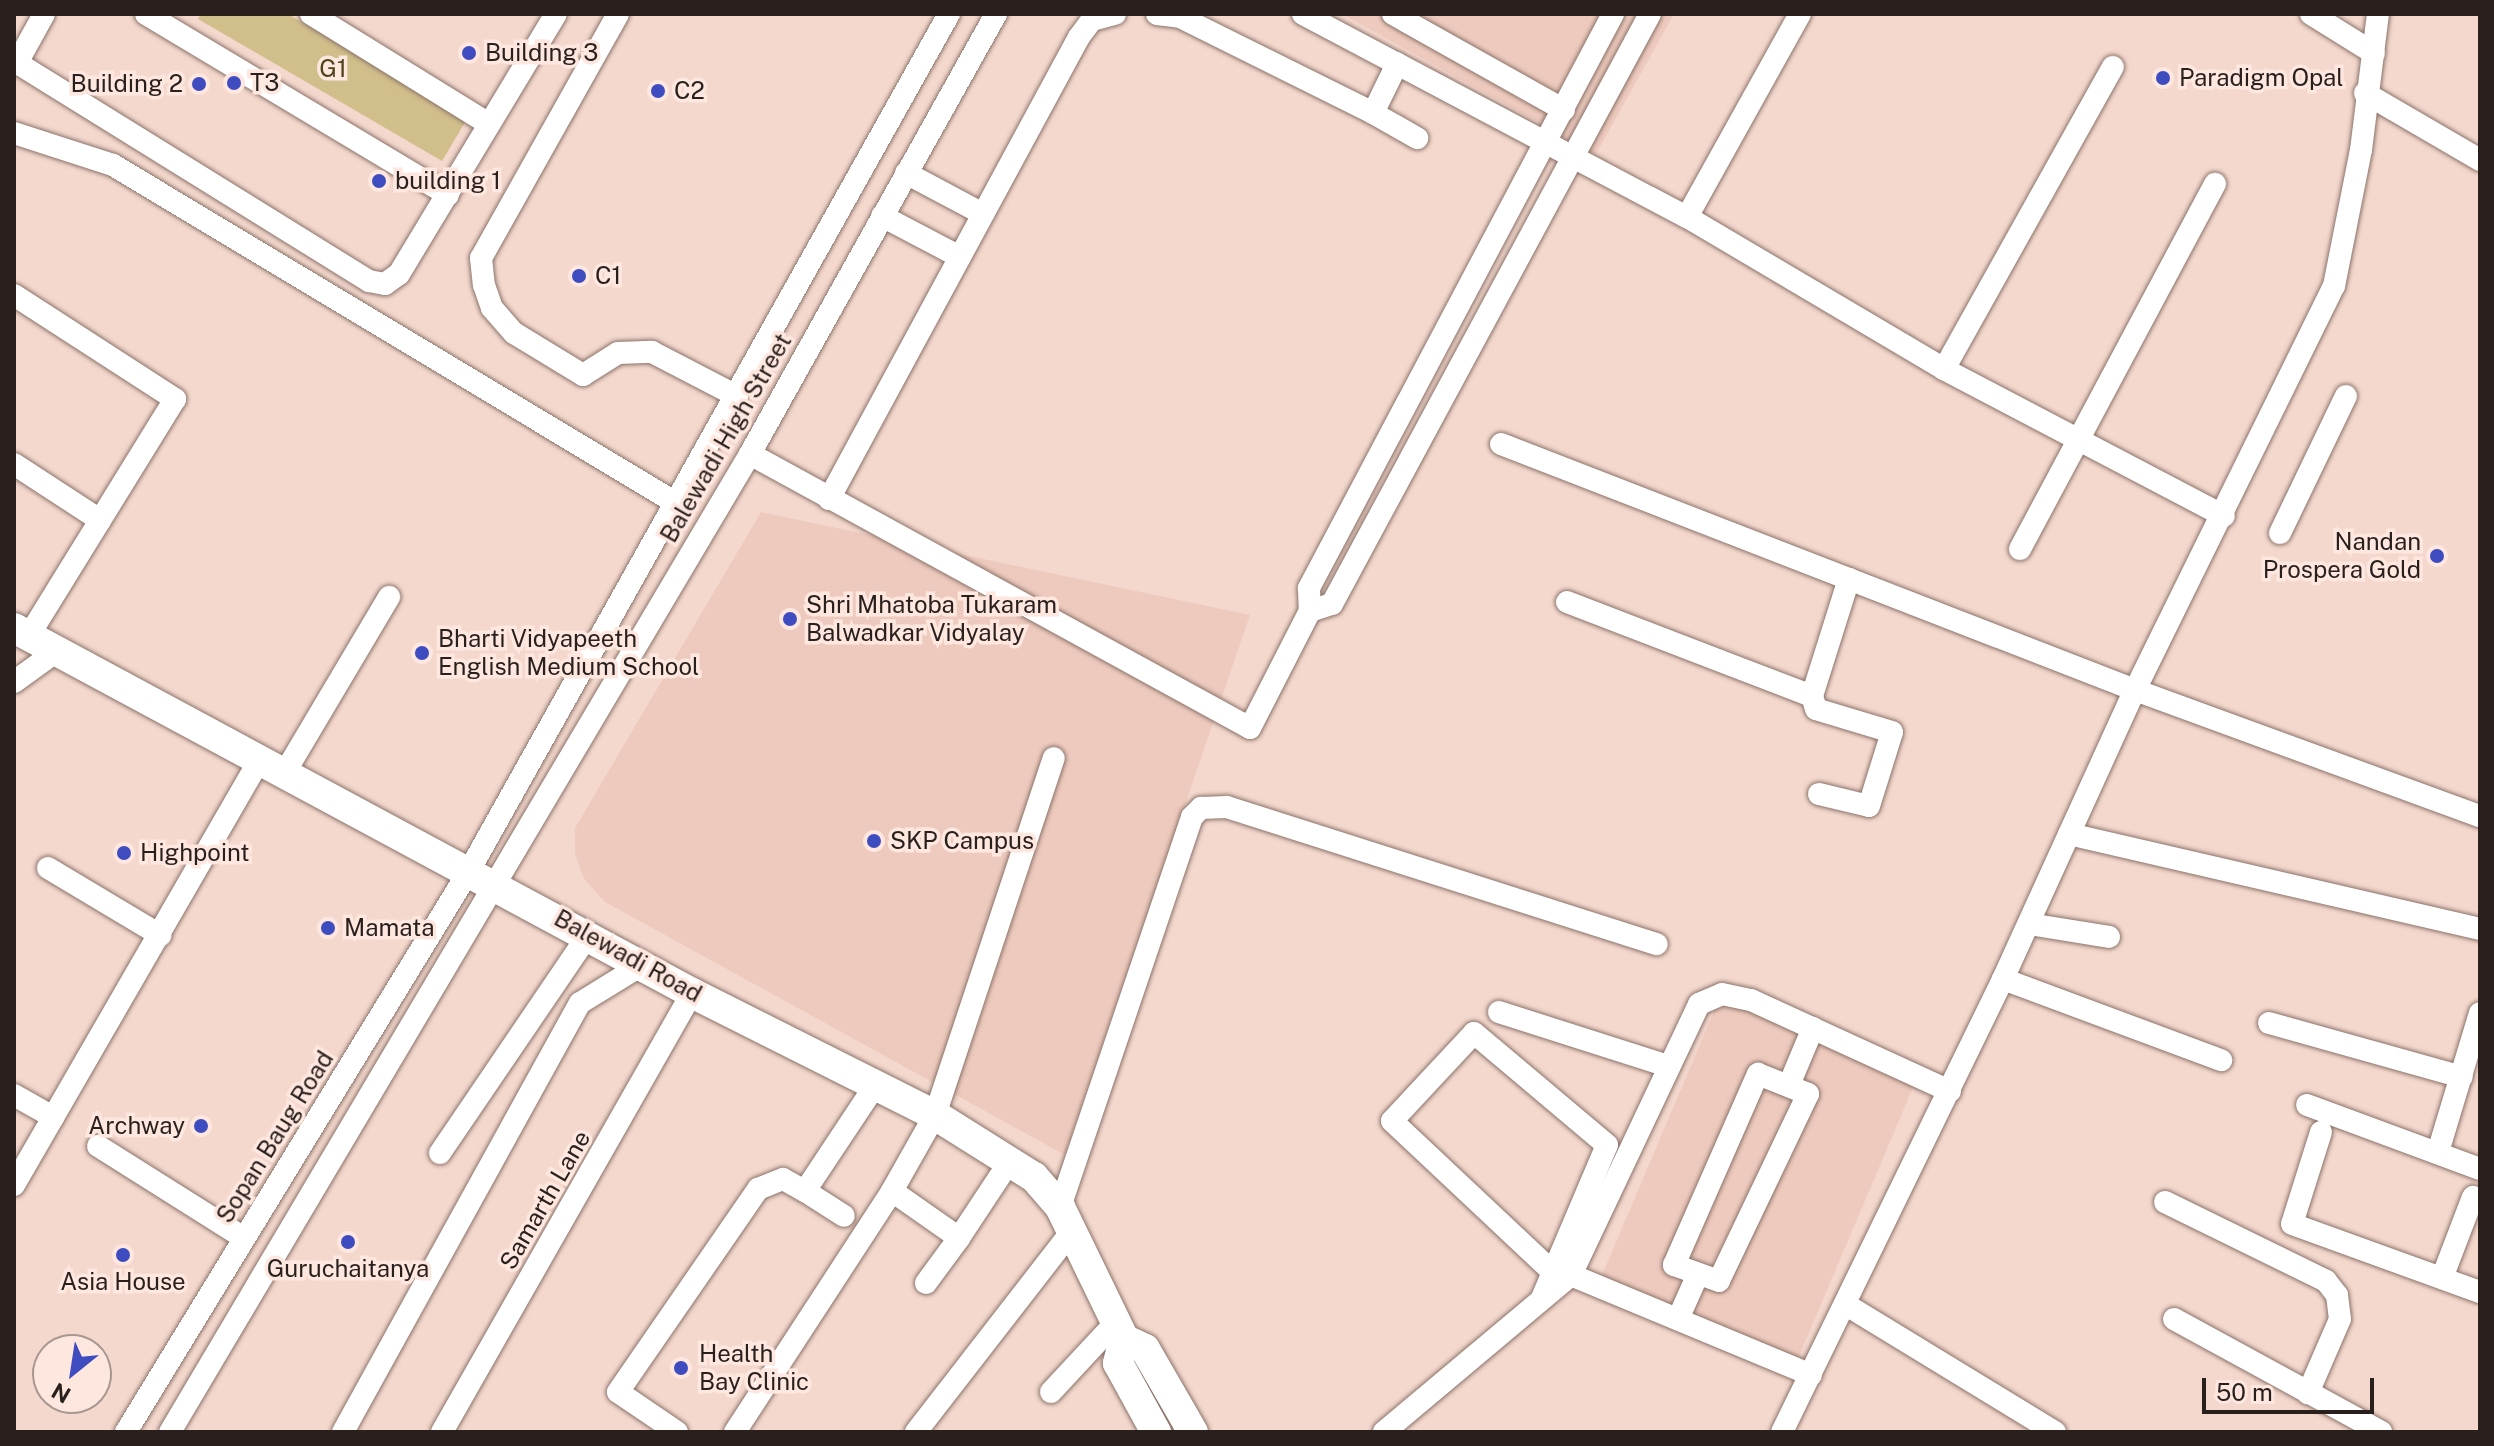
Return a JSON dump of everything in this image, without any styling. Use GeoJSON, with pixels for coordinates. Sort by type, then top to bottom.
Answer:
{"type":"FeatureCollection","features":[{"type":"Feature","properties":{"kind":"main road","name":"Balewadi Road"},"geometry":{"type":"LineString","coordinates":[[21,632],[54,653],[645,963],[692,993],[935,1115],[1034,1177],[1065,1221],[1120,1330],[1145,1349],[1193,1432]]}},
{"type":"Feature","properties":{"kind":"main road","name":"Balewadi Road"},"geometry":{"type":"LineString","coordinates":[[1120,1330],[1118,1363],[1156,1432]]}},
{"type":"Feature","properties":{"kind":"street"},"geometry":{"type":"LineString","coordinates":[[44,14],[16,62],[369,281],[385,284],[399,274],[448,195],[548,17]]}},
{"type":"Feature","properties":{"kind":"street"},"geometry":{"type":"LineString","coordinates":[[146,14],[448,195]]}},
{"type":"Feature","properties":{"kind":"street"},"geometry":{"type":"LineString","coordinates":[[311,14],[489,124]]}},
{"type":"Feature","properties":{"kind":"street"},"geometry":{"type":"LineString","coordinates":[[618,14],[481,258],[484,285],[492,308],[514,333],[583,375],[618,353],[652,352],[737,396]]}},
{"type":"Feature","properties":{"kind":"street","name":"Balewadi High Street"},"geometry":{"type":"LineString","coordinates":[[482,878],[676,503],[949,14]]}},
{"type":"Feature","properties":{"kind":"street","name":"Balewadi High Street"},"geometry":{"type":"LineString","coordinates":[[482,878],[750,454],[996,14]]}},
{"type":"Feature","properties":{"kind":"street"},"geometry":{"type":"LineString","coordinates":[[829,499],[1079,37],[1092,20],[1115,14]]}},
{"type":"Feature","properties":{"kind":"street"},"geometry":{"type":"LineString","coordinates":[[1157,14],[1180,17],[1417,138]]}},
{"type":"Feature","properties":{"kind":"street"},"geometry":{"type":"LineString","coordinates":[[1303,14],[1687,217],[1944,369],[2078,436],[2224,516]]}},
{"type":"Feature","properties":{"kind":"street"},"geometry":{"type":"LineString","coordinates":[[1393,14],[1564,110]]}},
{"type":"Feature","properties":{"kind":"street"},"geometry":{"type":"LineString","coordinates":[[750,454],[1250,728],[1310,611],[1309,588],[1530,177],[1613,14]]}},
{"type":"Feature","properties":{"kind":"street"},"geometry":{"type":"LineString","coordinates":[[1310,611],[1332,604],[1650,14]]}},
{"type":"Feature","properties":{"kind":"street"},"geometry":{"type":"LineString","coordinates":[[1687,217],[1800,14]]}},
{"type":"Feature","properties":{"kind":"street"},"geometry":{"type":"LineString","coordinates":[[2311,14],[2374,53]]}},
{"type":"Feature","properties":{"kind":"street"},"geometry":{"type":"LineString","coordinates":[[1782,1432],[1950,1091],[2135,690],[2224,516],[2243,500],[2300,384],[2341,268],[2378,14]]}},
{"type":"Feature","properties":{"kind":"street"},"geometry":{"type":"LineString","coordinates":[[1373,113],[1397,64]]}},
{"type":"Feature","properties":{"kind":"street"},"geometry":{"type":"LineString","coordinates":[[1944,369],[2113,67]]}},
{"type":"Feature","properties":{"kind":"street"},"geometry":{"type":"LineString","coordinates":[[2365,93],[2480,160]]}},
{"type":"Feature","properties":{"kind":"street"},"geometry":{"type":"LineString","coordinates":[[14,133],[113,165],[676,503]]}},
{"type":"Feature","properties":{"kind":"street"},"geometry":{"type":"LineString","coordinates":[[906,173],[983,214]]}},
{"type":"Feature","properties":{"kind":"street"},"geometry":{"type":"LineString","coordinates":[[2020,549],[2215,184]]}},
{"type":"Feature","properties":{"kind":"street"},"geometry":{"type":"LineString","coordinates":[[882,216],[960,257]]}},
{"type":"Feature","properties":{"kind":"street"},"geometry":{"type":"LineString","coordinates":[[14,295],[175,399],[100,520],[21,632]]}},
{"type":"Feature","properties":{"kind":"street"},"geometry":{"type":"LineString","coordinates":[[2280,533],[2346,396]]}},
{"type":"Feature","properties":{"kind":"street"},"geometry":{"type":"LineString","coordinates":[[1501,444],[2135,690],[2480,816]]}},
{"type":"Feature","properties":{"kind":"street"},"geometry":{"type":"LineString","coordinates":[[14,464],[100,520]]}},
{"type":"Feature","properties":{"kind":"street"},"geometry":{"type":"LineString","coordinates":[[1819,794],[1869,806],[1892,732],[1816,709],[1812,696],[1849,579]]}},
{"type":"Feature","properties":{"kind":"street"},"geometry":{"type":"LineString","coordinates":[[14,1185],[160,935],[389,597]]}},
{"type":"Feature","properties":{"kind":"street"},"geometry":{"type":"LineString","coordinates":[[1567,602],[1812,696]]}},
{"type":"Feature","properties":{"kind":"street"},"geometry":{"type":"LineString","coordinates":[[14,672],[54,653]]}},
{"type":"Feature","properties":{"kind":"street"},"geometry":{"type":"LineString","coordinates":[[14,682],[54,653]]}},
{"type":"Feature","properties":{"kind":"street"},"geometry":{"type":"LineString","coordinates":[[735,1432],[892,1191],[935,1115],[1054,758]]}},
{"type":"Feature","properties":{"kind":"street"},"geometry":{"type":"LineString","coordinates":[[916,1432],[1065,1221],[1192,817],[1201,808],[1227,807],[1657,944]]}},
{"type":"Feature","properties":{"kind":"street"},"geometry":{"type":"LineString","coordinates":[[2069,834],[2480,929]]}},
{"type":"Feature","properties":{"kind":"street"},"geometry":{"type":"LineString","coordinates":[[48,868],[160,935]]}},
{"type":"Feature","properties":{"kind":"street"},"geometry":{"type":"LineString","coordinates":[[170,1432],[482,878]]}},
{"type":"Feature","properties":{"kind":"street","name":"Sopan Baug Road"},"geometry":{"type":"LineString","coordinates":[[126,1432],[244,1238],[482,878]]}},
{"type":"Feature","properties":{"kind":"street"},"geometry":{"type":"LineString","coordinates":[[2029,924],[2109,937]]}},
{"type":"Feature","properties":{"kind":"street"},"geometry":{"type":"LineString","coordinates":[[440,1153],[589,934]]}},
{"type":"Feature","properties":{"kind":"street"},"geometry":{"type":"LineString","coordinates":[[343,1432],[580,1003],[645,963]]}},
{"type":"Feature","properties":{"kind":"street"},"geometry":{"type":"LineString","coordinates":[[2003,979],[2221,1060]]}},
{"type":"Feature","properties":{"kind":"street","name":"Samarth Lane"},"geometry":{"type":"LineString","coordinates":[[442,1432],[692,993]]}},
{"type":"Feature","properties":{"kind":"street"},"geometry":{"type":"LineString","coordinates":[[1384,1432],[1542,1298],[1562,1273],[1699,1004],[1722,994],[1751,1000],[1950,1091]]}},
{"type":"Feature","properties":{"kind":"street"},"geometry":{"type":"LineString","coordinates":[[1499,1012],[1668,1066]]}},
{"type":"Feature","properties":{"kind":"street"},"geometry":{"type":"LineString","coordinates":[[2438,1152],[2480,1013]]}},
{"type":"Feature","properties":{"kind":"street"},"geometry":{"type":"LineString","coordinates":[[2269,1023],[2462,1077]]}},
{"type":"Feature","properties":{"kind":"street"},"geometry":{"type":"LineString","coordinates":[[1789,1085],[1813,1028]]}},
{"type":"Feature","properties":{"kind":"street"},"geometry":{"type":"LineString","coordinates":[[1562,1273],[1607,1145],[1474,1033],[1392,1121],[1562,1273],[1811,1375]]}},
{"type":"Feature","properties":{"kind":"street"},"geometry":{"type":"LineString","coordinates":[[1758,1074],[1808,1094],[1719,1281],[1698,1274],[1674,1265],[1758,1074]]}},
{"type":"Feature","properties":{"kind":"street"},"geometry":{"type":"LineString","coordinates":[[805,1191],[876,1084]]}},
{"type":"Feature","properties":{"kind":"street"},"geometry":{"type":"LineString","coordinates":[[14,1095],[53,1117]]}},
{"type":"Feature","properties":{"kind":"street"},"geometry":{"type":"LineString","coordinates":[[2307,1105],[2480,1169]]}},
{"type":"Feature","properties":{"kind":"street"},"geometry":{"type":"LineString","coordinates":[[2321,1132],[2292,1224],[2480,1292]]}},
{"type":"Feature","properties":{"kind":"street"},"geometry":{"type":"LineString","coordinates":[[98,1146],[244,1238]]}},
{"type":"Feature","properties":{"kind":"street"},"geometry":{"type":"LineString","coordinates":[[926,1283],[1010,1161]]}},
{"type":"Feature","properties":{"kind":"street"},"geometry":{"type":"LineString","coordinates":[[677,1432],[618,1392],[758,1189],[783,1179],[844,1216]]}},
{"type":"Feature","properties":{"kind":"street"},"geometry":{"type":"LineString","coordinates":[[892,1191],[959,1238]]}},
{"type":"Feature","properties":{"kind":"street"},"geometry":{"type":"LineString","coordinates":[[2442,1278],[2473,1197]]}},
{"type":"Feature","properties":{"kind":"street"},"geometry":{"type":"LineString","coordinates":[[2165,1202],[2326,1281],[2337,1295],[2340,1319],[2308,1393]]}},
{"type":"Feature","properties":{"kind":"street"},"geometry":{"type":"LineString","coordinates":[[1678,1319],[1698,1274]]}},
{"type":"Feature","properties":{"kind":"street"},"geometry":{"type":"LineString","coordinates":[[1845,1304],[2055,1432]]}},
{"type":"Feature","properties":{"kind":"street"},"geometry":{"type":"LineString","coordinates":[[2174,1319],[2381,1432]]}},
{"type":"Feature","properties":{"kind":"street"},"geometry":{"type":"LineString","coordinates":[[1051,1392],[1120,1330]]}},
{"type":"Feature","properties":{"kind":"shaded area"},"geometry":{"type":"Polygon","coordinates":[[[1342,14],[1674,14],[1596,154],[1342,14]]]}},
{"type":"Feature","properties":{"kind":"shaded area","name":"SKP Campus"},"geometry":{"type":"Polygon","coordinates":[[[761,512],[1250,615],[1065,1155],[605,902],[584,879],[575,854],[575,828],[761,512]]]}},
{"type":"Feature","properties":{"kind":"shaded area"},"geometry":{"type":"Polygon","coordinates":[[[1726,983],[1922,1066],[1791,1375],[1595,1291],[1726,983]]]}},
{"type":"Feature","properties":{"kind":"green space","name":"G1"},"geometry":{"type":"Polygon","coordinates":[[[201,14],[288,14],[467,119],[442,161],[198,19],[201,14]]]}},
{"type":"Feature","properties":{"kind":"place","name":"Building 3"},"geometry":{"type":"Point","coordinates":[469,53]}},
{"type":"Feature","properties":{"kind":"place","name":"Paradigm Opal"},"geometry":{"type":"Point","coordinates":[2163,78]}},
{"type":"Feature","properties":{"kind":"place","name":"T3"},"geometry":{"type":"Point","coordinates":[234,83]}},
{"type":"Feature","properties":{"kind":"place","name":"Building 2"},"geometry":{"type":"Point","coordinates":[199,84]}},
{"type":"Feature","properties":{"kind":"place","name":"C2"},"geometry":{"type":"Point","coordinates":[658,91]}},
{"type":"Feature","properties":{"kind":"place","name":"building 1"},"geometry":{"type":"Point","coordinates":[379,181]}},
{"type":"Feature","properties":{"kind":"place","name":"C1"},"geometry":{"type":"Point","coordinates":[579,276]}},
{"type":"Feature","properties":{"kind":"place","name":"Nandan Prospera Gold"},"geometry":{"type":"Point","coordinates":[2437,556]}},
{"type":"Feature","properties":{"kind":"place","name":"Shri Mhatoba Tukaram Balwadkar Vidyalay"},"geometry":{"type":"Point","coordinates":[790,619]}},
{"type":"Feature","properties":{"kind":"place","name":"Bharti Vidyapeeth English Medium School"},"geometry":{"type":"Point","coordinates":[422,653]}},
{"type":"Feature","properties":{"kind":"place","name":"SKP Campus"},"geometry":{"type":"Point","coordinates":[874,841]}},
{"type":"Feature","properties":{"kind":"place","name":"Highpoint"},"geometry":{"type":"Point","coordinates":[124,853]}},
{"type":"Feature","properties":{"kind":"place","name":"Mamata"},"geometry":{"type":"Point","coordinates":[328,928]}},
{"type":"Feature","properties":{"kind":"place","name":"Archway"},"geometry":{"type":"Point","coordinates":[201,1126]}},
{"type":"Feature","properties":{"kind":"place","name":"Guruchaitanya"},"geometry":{"type":"Point","coordinates":[348,1242]}},
{"type":"Feature","properties":{"kind":"place","name":"Asia House"},"geometry":{"type":"Point","coordinates":[123,1255]}},
{"type":"Feature","properties":{"kind":"place","name":"Health Bay Clinic"},"geometry":{"type":"Point","coordinates":[681,1368]}}]}
